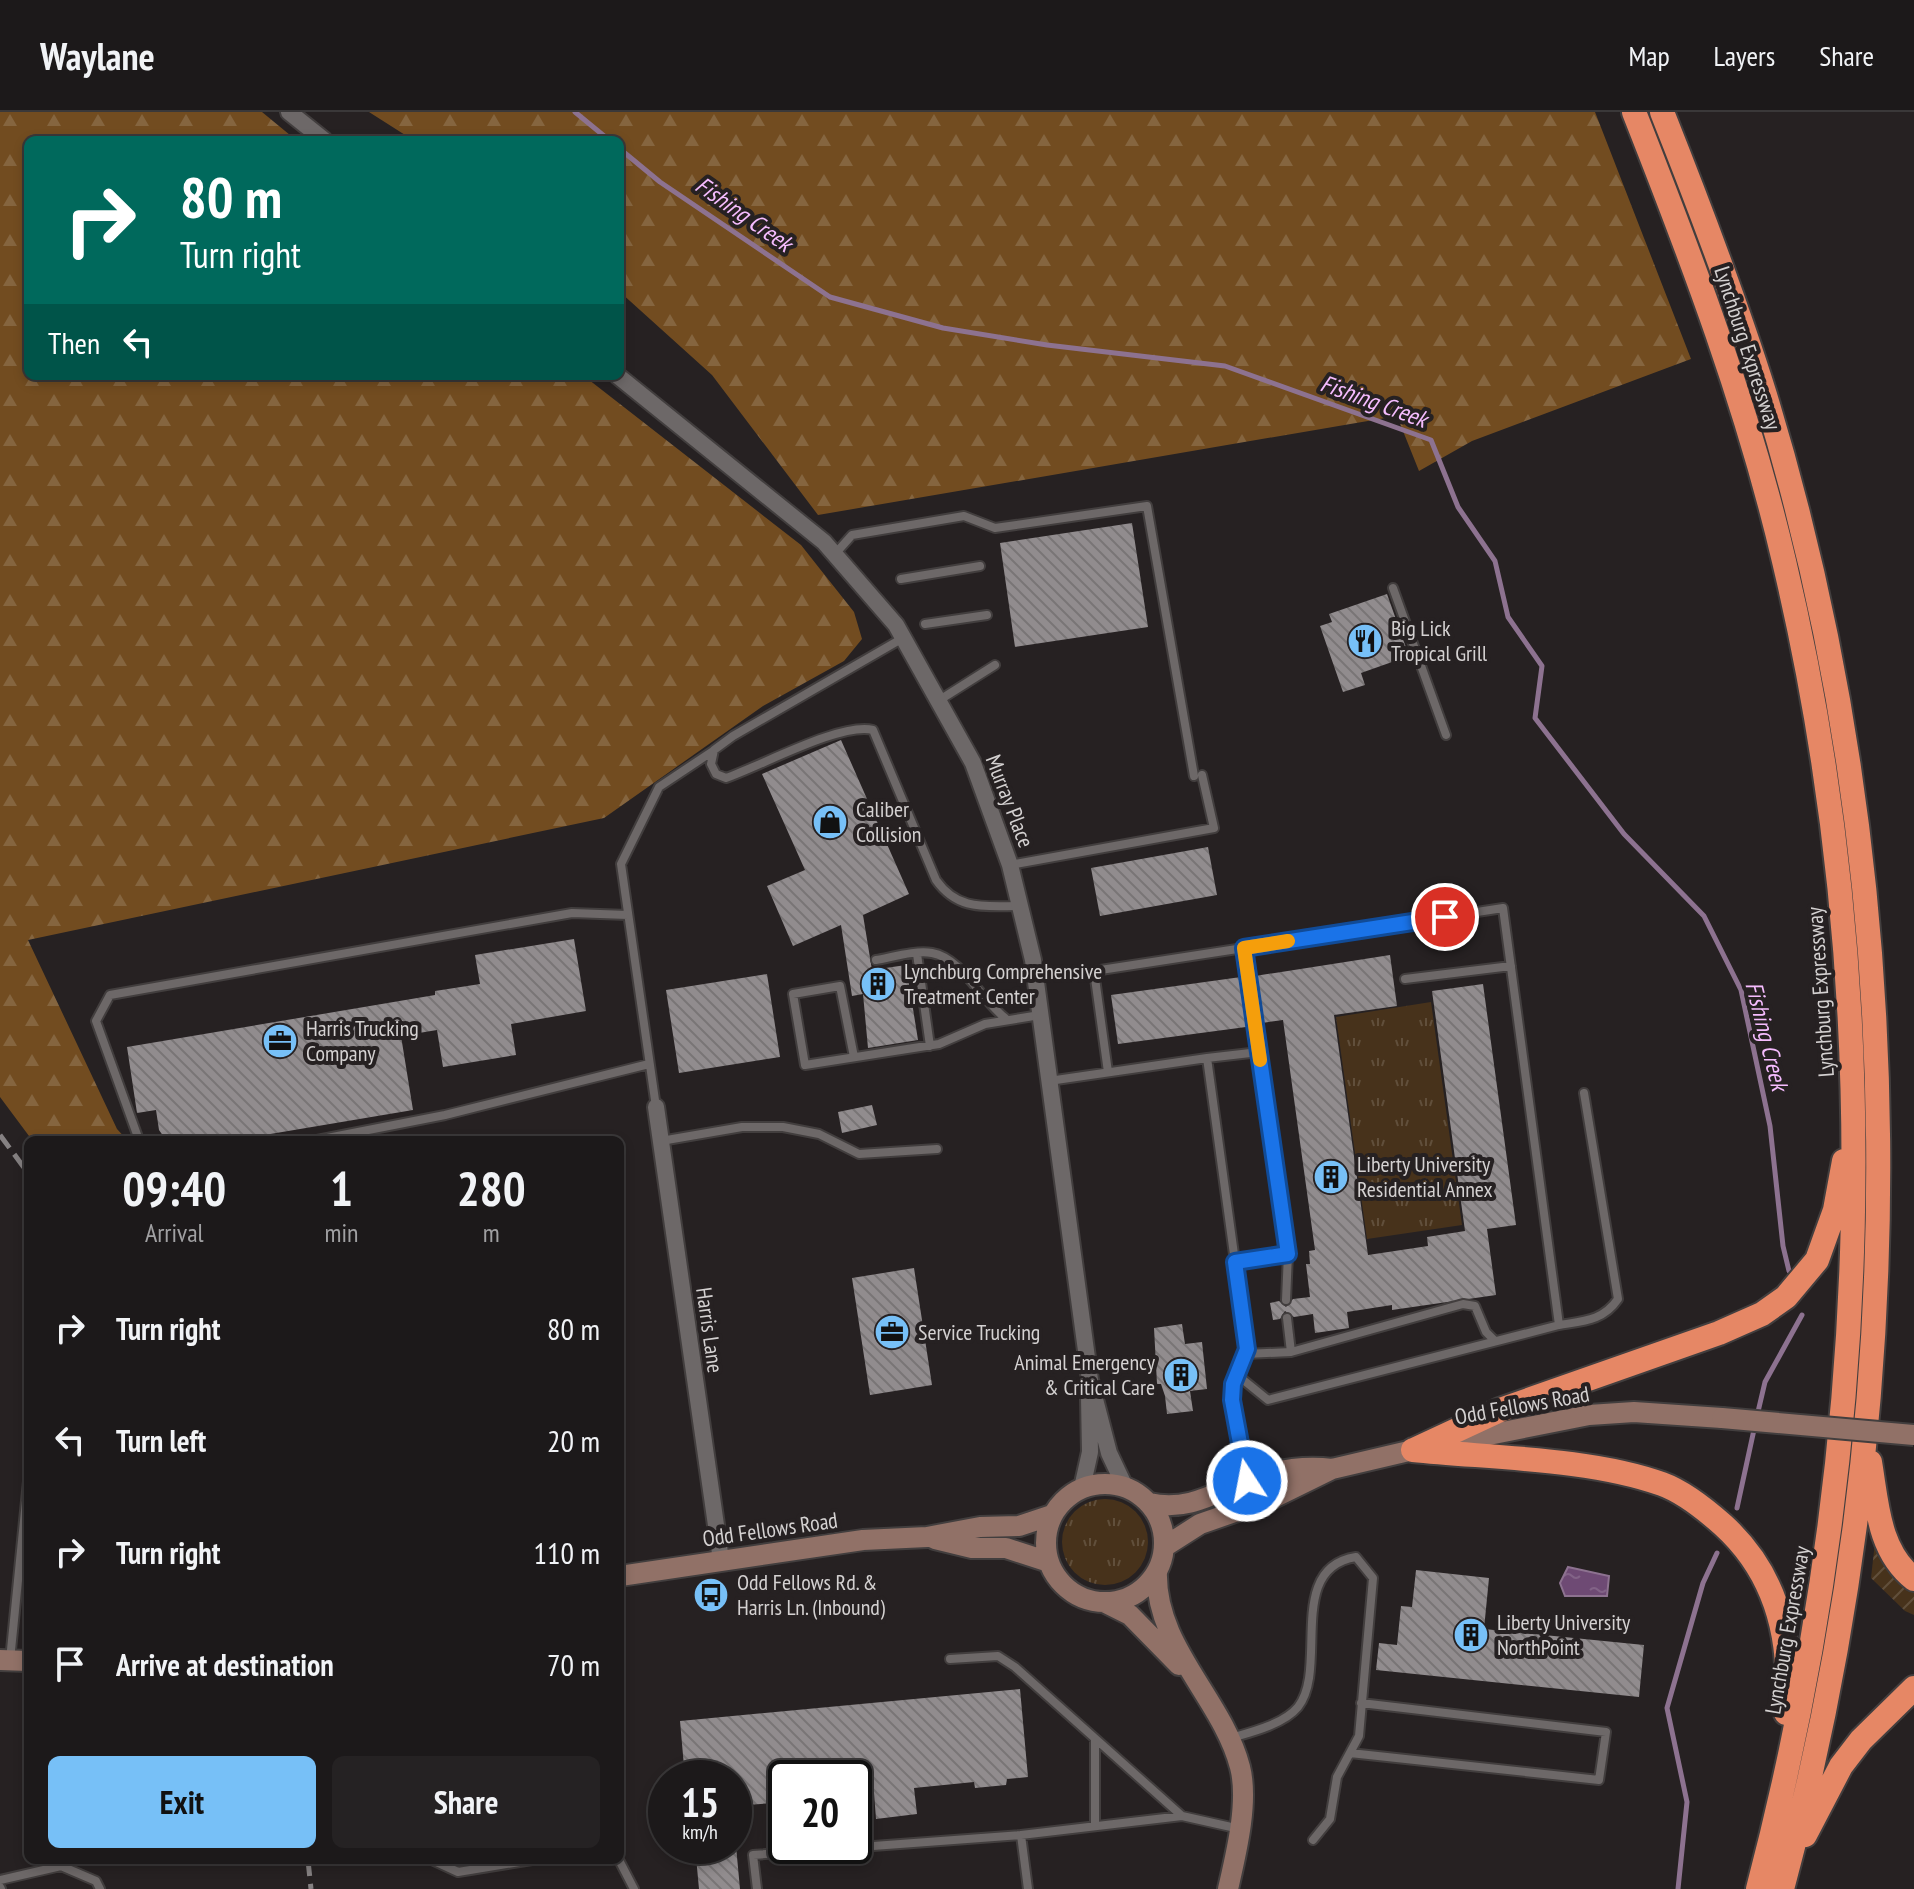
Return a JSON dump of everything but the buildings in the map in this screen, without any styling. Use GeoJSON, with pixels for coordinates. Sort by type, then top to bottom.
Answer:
{"type":"FeatureCollection","features":[{"type":"Feature","properties":{"kind":"highway","name":"Lynchburg Expressway"},"geometry":{"type":"LineString","coordinates":[[1634,112],[1685,239],[1740,399],[1784,561],[1815,712],[1838,875],[1850,1007],[1853,1300],[1844,1406],[1826,1561],[1805,1690],[1758,1889]]}},
{"type":"Feature","properties":{"kind":"highway","name":"Lynchburg Expressway"},"geometry":{"type":"LineString","coordinates":[[1662,112],[1711,235],[1765,397],[1812,577],[1847,758],[1871,949],[1879,1168],[1865,1439],[1850,1575],[1831,1688],[1782,1889]]}},
{"type":"Feature","properties":{"kind":"highway"},"geometry":{"type":"LineString","coordinates":[[1413,1450],[1500,1410],[1719,1333],[1762,1314],[1786,1297],[1817,1260],[1828,1237],[1853,1107]]}},
{"type":"Feature","properties":{"kind":"highway"},"geometry":{"type":"LineString","coordinates":[[1865,1439],[1883,1533],[1892,1556],[1914,1579]]}},
{"type":"Feature","properties":{"kind":"highway"},"geometry":{"type":"LineString","coordinates":[[1413,1450],[1628,1474],[1664,1485],[1687,1497],[1742,1542],[1773,1593],[1789,1654],[1776,1819]]}},
{"type":"Feature","properties":{"kind":"highway"},"geometry":{"type":"LineString","coordinates":[[1789,1865],[1841,1766],[1861,1740],[1914,1688]]}},
{"type":"Feature","properties":{"kind":"main road","name":"Odd Fellows Road"},"geometry":{"type":"LineString","coordinates":[[1164,1547],[1200,1524],[1269,1500],[1332,1469],[1589,1415],[1634,1412],[1914,1435]]}},
{"type":"Feature","properties":{"kind":"main road","name":"Odd Fellows Road"},"geometry":{"type":"LineString","coordinates":[[1149,1503],[1166,1507],[1194,1504],[1247,1481],[1286,1469],[1332,1469]]}},
{"type":"Feature","properties":{"kind":"main road"},"geometry":{"type":"LineString","coordinates":[[1195,1683],[1144,1627],[1119,1607],[1070,1591],[1049,1562],[1046,1538],[1052,1515],[1070,1495],[1096,1484],[1125,1487],[1149,1503],[1163,1528],[1164,1547],[1157,1571],[1157,1596],[1195,1683],[1228,1739],[1241,1769],[1241,1829],[1228,1889]]}},
{"type":"Feature","properties":{"kind":"main road","name":"Odd Fellows Road"},"geometry":{"type":"LineString","coordinates":[[624,1575],[863,1540],[927,1537],[980,1527],[1036,1524],[1052,1515]]}},
{"type":"Feature","properties":{"kind":"main road","name":"Odd Fellows Road"},"geometry":{"type":"LineString","coordinates":[[927,1537],[972,1548],[1006,1548],[1049,1562]]}},
{"type":"Feature","properties":{"kind":"main road"},"geometry":{"type":"LineString","coordinates":[[1104,1602],[1138,1592],[1157,1571]]}},
{"type":"Feature","properties":{"kind":"street"},"geometry":{"type":"LineString","coordinates":[[289,112],[319,136]]}},
{"type":"Feature","properties":{"kind":"street","name":"Murray Place"},"geometry":{"type":"LineString","coordinates":[[623,380],[835,554],[903,638],[973,763],[1010,865],[1033,960],[1090,1380],[1109,1453],[1125,1487]]}},
{"type":"Feature","properties":{"kind":"street","name":"Harris Lane"},"geometry":{"type":"LineString","coordinates":[[656,1107],[721,1560]]}},
{"type":"Feature","properties":{"kind":"street","name":"Murray Place"},"geometry":{"type":"LineString","coordinates":[[1082,1488],[1090,1452],[1090,1380]]}},
{"type":"Feature","properties":{"kind":"lane"},"geometry":{"type":"LineString","coordinates":[[835,554],[852,535],[964,516],[995,528],[1147,506],[1198,775],[1214,828],[1010,865]]}},
{"type":"Feature","properties":{"kind":"lane"},"geometry":{"type":"LineString","coordinates":[[901,579],[980,566]]}},
{"type":"Feature","properties":{"kind":"lane"},"geometry":{"type":"LineString","coordinates":[[1393,588],[1446,735]]}},
{"type":"Feature","properties":{"kind":"lane"},"geometry":{"type":"LineString","coordinates":[[925,624],[987,615]]}},
{"type":"Feature","properties":{"kind":"lane"},"geometry":{"type":"LineString","coordinates":[[656,1107],[621,864],[659,787],[714,750],[903,638]]}},
{"type":"Feature","properties":{"kind":"lane"},"geometry":{"type":"LineString","coordinates":[[938,701],[995,665]]}},
{"type":"Feature","properties":{"kind":"lane"},"geometry":{"type":"LineString","coordinates":[[714,750],[711,764],[716,774],[726,778],[839,732],[860,727],[873,730],[936,880],[949,897],[977,906],[1020,906]]}},
{"type":"Feature","properties":{"kind":"lane"},"geometry":{"type":"LineString","coordinates":[[1108,1072],[1094,971],[1503,908],[1559,1325]]}},
{"type":"Feature","properties":{"kind":"lane"},"geometry":{"type":"LineString","coordinates":[[138,1136],[96,1021],[110,995],[572,913],[628,915]]}},
{"type":"Feature","properties":{"kind":"lane"},"geometry":{"type":"LineString","coordinates":[[1244,948],[1288,1254],[1286,1300]]}},
{"type":"Feature","properties":{"kind":"lane"},"geometry":{"type":"LineString","coordinates":[[876,960],[931,952],[950,959],[976,991],[1005,1018]]}},
{"type":"Feature","properties":{"kind":"lane"},"geometry":{"type":"LineString","coordinates":[[917,954],[930,1046]]}},
{"type":"Feature","properties":{"kind":"lane"},"geometry":{"type":"LineString","coordinates":[[1405,979],[1511,966]]}},
{"type":"Feature","properties":{"kind":"lane"},"geometry":{"type":"LineString","coordinates":[[854,1057],[840,986],[793,994],[805,1065],[930,1046],[1005,1018],[1040,1015]]}},
{"type":"Feature","properties":{"kind":"lane"},"geometry":{"type":"LineString","coordinates":[[1049,1081],[1259,1052]]}},
{"type":"Feature","properties":{"kind":"lane"},"geometry":{"type":"LineString","coordinates":[[1207,1058],[1245,1354],[1236,1374],[1232,1400],[1247,1481]]}},
{"type":"Feature","properties":{"kind":"lane"},"geometry":{"type":"LineString","coordinates":[[337,1136],[445,1115],[649,1064]]}},
{"type":"Feature","properties":{"kind":"lane"},"geometry":{"type":"LineString","coordinates":[[1236,1374],[1268,1400],[1559,1325],[1599,1318],[1609,1312],[1618,1299],[1584,1093]]}},
{"type":"Feature","properties":{"kind":"lane"},"geometry":{"type":"LineString","coordinates":[[661,1141],[742,1127],[783,1127],[819,1134],[859,1154],[937,1149]]}},
{"type":"Feature","properties":{"kind":"lane"},"geometry":{"type":"LineString","coordinates":[[1235,1262],[1288,1254]]}},
{"type":"Feature","properties":{"kind":"lane"},"geometry":{"type":"LineString","coordinates":[[1245,1354],[1291,1352],[1463,1304],[1475,1306],[1486,1332],[1495,1341]]}},
{"type":"Feature","properties":{"kind":"lane"},"geometry":{"type":"LineString","coordinates":[[1287,1318],[1291,1352]]}},
{"type":"Feature","properties":{"kind":"lane"},"geometry":{"type":"LineString","coordinates":[[13,1661],[24,1529]]}},
{"type":"Feature","properties":{"kind":"lane"},"geometry":{"type":"LineString","coordinates":[[1228,1739],[1260,1729],[1297,1709],[1306,1692],[1315,1593],[1328,1571],[1342,1559],[1356,1557],[1373,1578],[1359,1736],[1337,1777],[1330,1819],[1313,1840]]}},
{"type":"Feature","properties":{"kind":"lane"},"geometry":{"type":"LineString","coordinates":[[950,1659],[998,1656],[1015,1667],[1182,1816]]}},
{"type":"Feature","properties":{"kind":"lane"},"geometry":{"type":"LineString","coordinates":[[1350,1753],[1599,1780],[1606,1732],[1361,1703]]}},
{"type":"Feature","properties":{"kind":"lane"},"geometry":{"type":"LineString","coordinates":[[1095,1739],[1095,1826]]}},
{"type":"Feature","properties":{"kind":"lane"},"geometry":{"type":"LineString","coordinates":[[757,1889],[753,1855],[1021,1835],[1182,1816],[1241,1829]]}},
{"type":"Feature","properties":{"kind":"lane"},"geometry":{"type":"LineString","coordinates":[[1021,1835],[1028,1889]]}},
{"type":"Feature","properties":{"kind":"lane"},"geometry":{"type":"LineString","coordinates":[[441,1864],[458,1872],[507,1864]]}},
{"type":"Feature","properties":{"kind":"lane"},"geometry":{"type":"LineString","coordinates":[[621,1864],[634,1889]]}},
{"type":"Feature","properties":{"kind":"lane"},"geometry":{"type":"LineString","coordinates":[[0,1880],[61,1866],[96,1881],[100,1889]]}},
{"type":"Feature","properties":{"kind":"green space"},"geometry":{"type":"Polygon","coordinates":[[[0,112],[262,112],[291,136],[24,136],[24,380],[589,380],[801,545],[854,612],[862,639],[844,661],[763,706],[604,818],[28,940],[117,1129],[123,1136],[29,1136],[0,1097],[0,112]]]}},
{"type":"Feature","properties":{"kind":"green space"},"geometry":{"type":"Polygon","coordinates":[[[369,112],[1595,112],[1691,359],[1472,441],[1419,471],[1397,416],[818,515],[712,375],[624,296],[624,136],[407,136],[369,112]]]}},
{"type":"Feature","properties":{"kind":"green space"},"geometry":{"type":"Polygon","coordinates":[[[1431,1002],[1462,1225],[1367,1239],[1336,1017],[1431,1002]]]}},
{"type":"Feature","properties":{"kind":"green space"},"geometry":{"type":"Polygon","coordinates":[[[1097,1499],[1113,1499],[1136,1511],[1145,1525],[1148,1542],[1145,1559],[1136,1573],[1113,1585],[1097,1585],[1081,1578],[1069,1566],[1062,1550],[1062,1534],[1069,1518],[1081,1506],[1097,1499]]]}},
{"type":"Feature","properties":{"kind":"green space"},"geometry":{"type":"Polygon","coordinates":[[[1875,1542],[1914,1591],[1914,1615],[1905,1611],[1871,1578],[1875,1542]]]}},
{"type":"Feature","properties":{"kind":"water"},"geometry":{"type":"Polygon","coordinates":[[[1568,1567],[1609,1576],[1607,1596],[1565,1596],[1560,1583],[1568,1567]]]}},
{"type":"Feature","properties":{"kind":"waterway","name":"Fishing Creek"},"geometry":{"type":"LineString","coordinates":[[575,112],[604,136]]}},
{"type":"Feature","properties":{"kind":"waterway","name":"Fishing Creek"},"geometry":{"type":"LineString","coordinates":[[624,152],[660,182],[830,297],[943,328],[1047,345],[1225,366],[1431,440],[1458,507],[1495,561],[1508,617],[1542,666],[1535,718],[1624,834],[1704,916],[1741,990],[1770,1126],[1783,1246],[1789,1271]]}},
{"type":"Feature","properties":{"kind":"waterway","name":"Fishing Creek"},"geometry":{"type":"LineString","coordinates":[[1757,1416],[1765,1382],[1802,1315]]}},
{"type":"Feature","properties":{"kind":"waterway","name":"Fishing Creek"},"geometry":{"type":"LineString","coordinates":[[1737,1508],[1755,1425]]}},
{"type":"Feature","properties":{"kind":"waterway","name":"Fishing Creek"},"geometry":{"type":"LineString","coordinates":[[1678,1889],[1687,1802],[1667,1708],[1703,1583],[1717,1553]]}},
{"type":"Feature","properties":{"kind":"railway"},"geometry":{"type":"LineString","coordinates":[[0,1135],[24,1168]]}},
{"type":"Feature","properties":{"kind":"railway"},"geometry":{"type":"LineString","coordinates":[[308,1864],[311,1889]]}},
{"type":"Feature","properties":{"kind":"slow traffic"},"geometry":{"type":"LineString","coordinates":[[1260,1060],[1244,948],[1288,941]]}},
{"type":"Feature","properties":{"kind":"place","name":"Big Lick Tropical Grill"},"geometry":{"type":"Point","coordinates":[1365,641]}},
{"type":"Feature","properties":{"kind":"place","name":"Caliber Collision"},"geometry":{"type":"Point","coordinates":[830,822]}},
{"type":"Feature","properties":{"kind":"place","name":"Lynchburg Comprehensive Treatment Center"},"geometry":{"type":"Point","coordinates":[878,984]}},
{"type":"Feature","properties":{"kind":"place","name":"Harris Trucking Company"},"geometry":{"type":"Point","coordinates":[280,1041]}},
{"type":"Feature","properties":{"kind":"place","name":"Liberty University Residential Annex"},"geometry":{"type":"Point","coordinates":[1331,1177]}},
{"type":"Feature","properties":{"kind":"place","name":"Service Trucking"},"geometry":{"type":"Point","coordinates":[892,1332]}},
{"type":"Feature","properties":{"kind":"place","name":"Animal Emergency & Critical Care"},"geometry":{"type":"Point","coordinates":[1181,1375]}},
{"type":"Feature","properties":{"kind":"place","name":"Odd Fellows Rd. & Harris Ln. (Inbound)"},"geometry":{"type":"Point","coordinates":[711,1595]}},
{"type":"Feature","properties":{"kind":"place","name":"Liberty University NorthPoint"},"geometry":{"type":"Point","coordinates":[1471,1635]}},
{"type":"Feature","properties":{"kind":"route"},"geometry":{"type":"LineString","coordinates":[[1247,1481],[1232,1400],[1233,1384],[1247,1349],[1235,1262],[1288,1254],[1244,948],[1445,917]]}}]}
